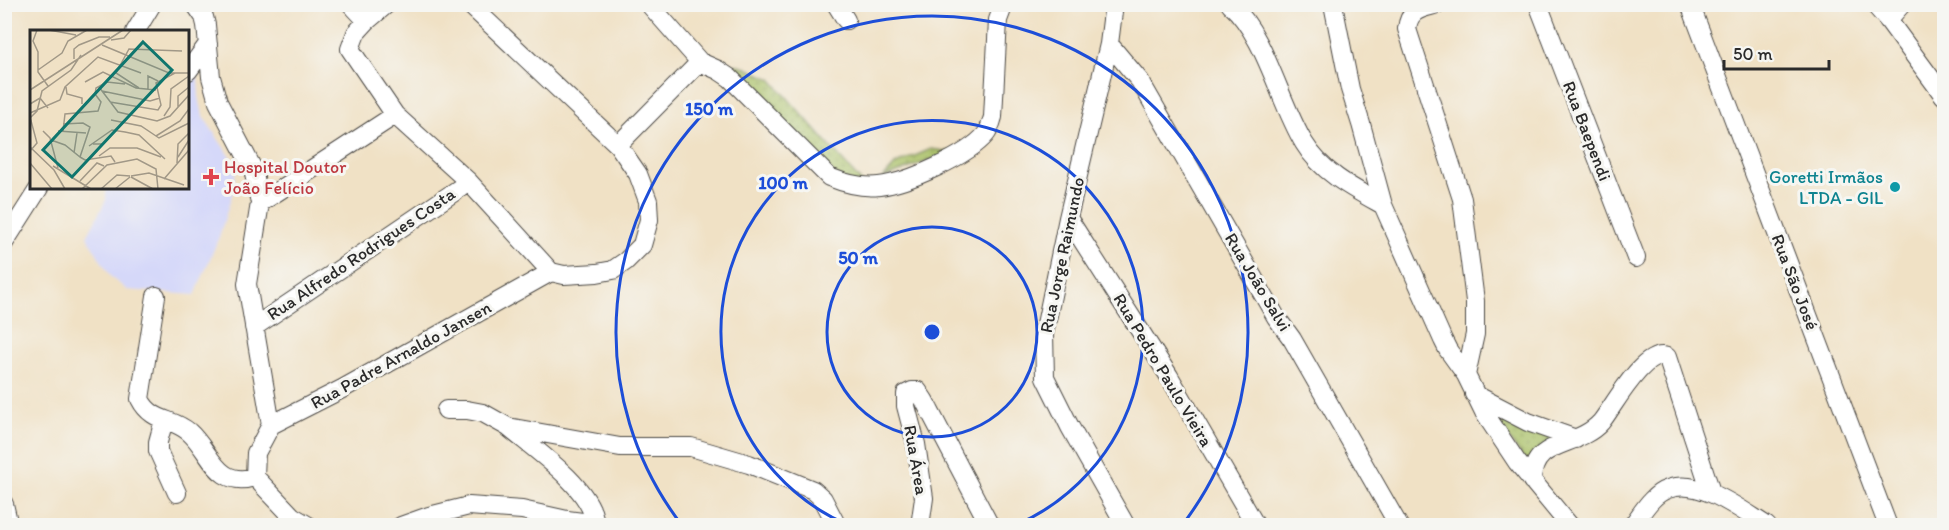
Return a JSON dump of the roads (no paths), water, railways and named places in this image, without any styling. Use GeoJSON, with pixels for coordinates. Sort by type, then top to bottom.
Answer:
{"type":"FeatureCollection","features":[{"type":"Feature","properties":{"kind":"street"},"geometry":{"type":"LineString","coordinates":[[136,30],[152,4]]}},
{"type":"Feature","properties":{"kind":"street"},"geometry":{"type":"LineString","coordinates":[[195,4],[204,17],[211,77],[218,102],[253,168],[260,203],[247,284],[271,425],[256,453],[255,477],[292,516],[309,525]]}},
{"type":"Feature","properties":{"kind":"street"},"geometry":{"type":"LineString","coordinates":[[351,4],[367,21]]}},
{"type":"Feature","properties":{"kind":"street"},"geometry":{"type":"LineString","coordinates":[[387,4],[356,33],[350,49],[395,115],[469,182],[551,272],[579,275],[613,270],[642,245],[649,220],[648,201],[638,174],[618,145],[469,4]]}},
{"type":"Feature","properties":{"kind":"street"},"geometry":{"type":"LineString","coordinates":[[649,4],[700,62],[730,78],[829,177],[844,183],[879,186],[937,167],[962,154],[988,132],[993,117],[998,20],[1004,4]]}},
{"type":"Feature","properties":{"kind":"street"},"geometry":{"type":"LineString","coordinates":[[836,4],[846,20]]}},
{"type":"Feature","properties":{"kind":"street","name":"Rua Jorge Raimundo"},"geometry":{"type":"LineString","coordinates":[[1114,4],[1109,44],[1068,218],[1044,334],[1045,377],[1126,525]]}},
{"type":"Feature","properties":{"kind":"street"},"geometry":{"type":"LineString","coordinates":[[1230,4],[1249,25],[1304,143],[1323,166],[1346,185],[1383,205]]}},
{"type":"Feature","properties":{"kind":"street"},"geometry":{"type":"LineString","coordinates":[[1333,4],[1350,89],[1383,205],[1448,350],[1466,375],[1485,414],[1510,453],[1570,525]]}},
{"type":"Feature","properties":{"kind":"street"},"geometry":{"type":"LineString","coordinates":[[1438,4],[1413,13],[1408,19],[1407,28],[1462,199],[1467,225],[1475,301],[1475,334],[1466,375]]}},
{"type":"Feature","properties":{"kind":"street","name":"Rua Baependi"},"geometry":{"type":"LineString","coordinates":[[1538,4],[1636,258]]}},
{"type":"Feature","properties":{"kind":"street","name":"Rua São José"},"geometry":{"type":"LineString","coordinates":[[1690,4],[1888,525]]}},
{"type":"Feature","properties":{"kind":"street"},"geometry":{"type":"LineString","coordinates":[[1874,4],[1944,96]]}},
{"type":"Feature","properties":{"kind":"street"},"geometry":{"type":"LineString","coordinates":[[1888,20],[1902,4]]}},
{"type":"Feature","properties":{"kind":"street"},"geometry":{"type":"LineString","coordinates":[[189,70],[208,44]]}},
{"type":"Feature","properties":{"kind":"street","name":"Rua João Salvi"},"geometry":{"type":"LineString","coordinates":[[1109,44],[1140,81],[1276,317],[1293,339],[1399,525]]}},
{"type":"Feature","properties":{"kind":"street"},"geometry":{"type":"LineString","coordinates":[[618,145],[700,62]]}},
{"type":"Feature","properties":{"kind":"street"},"geometry":{"type":"LineString","coordinates":[[260,203],[395,115]]}},
{"type":"Feature","properties":{"kind":"street","name":"Rua Alfredo Rodrigues Costa"},"geometry":{"type":"LineString","coordinates":[[254,327],[469,182]]}},
{"type":"Feature","properties":{"kind":"street"},"geometry":{"type":"LineString","coordinates":[[4,243],[38,189]]}},
{"type":"Feature","properties":{"kind":"street","name":"Rua Pedro Paulo Vieira"},"geometry":{"type":"LineString","coordinates":[[1068,218],[1169,376],[1256,525]]}},
{"type":"Feature","properties":{"kind":"street","name":"Rua Padre Arnaldo Jansen"},"geometry":{"type":"LineString","coordinates":[[271,425],[342,389],[551,272]]}},
{"type":"Feature","properties":{"kind":"street"},"geometry":{"type":"LineString","coordinates":[[156,296],[140,399],[145,408],[155,416],[189,432],[221,472],[235,479],[244,480],[255,477]]}},
{"type":"Feature","properties":{"kind":"street"},"geometry":{"type":"LineString","coordinates":[[1532,481],[1532,470],[1538,457],[1550,449],[1587,434],[1614,406],[1636,372],[1662,355],[1667,357],[1712,492]]}},
{"type":"Feature","properties":{"kind":"street","name":"Rua Área"},"geometry":{"type":"LineString","coordinates":[[920,525],[924,498],[916,444],[906,406],[906,394],[912,391],[918,392],[924,400],[990,525]]}},
{"type":"Feature","properties":{"kind":"street"},"geometry":{"type":"LineString","coordinates":[[1474,394],[1528,422],[1576,439]]}},
{"type":"Feature","properties":{"kind":"street"},"geometry":{"type":"LineString","coordinates":[[401,525],[469,506],[522,510],[590,523],[594,518],[592,507],[581,491],[508,427],[483,413],[446,410]]}},
{"type":"Feature","properties":{"kind":"street"},"geometry":{"type":"LineString","coordinates":[[164,420],[158,451],[177,493]]}},
{"type":"Feature","properties":{"kind":"street"},"geometry":{"type":"LineString","coordinates":[[508,427],[620,447],[691,447],[749,464],[813,490],[823,499],[837,525]]}},
{"type":"Feature","properties":{"kind":"street"},"geometry":{"type":"LineString","coordinates":[[1632,525],[1653,498],[1667,489],[1679,486],[1712,492],[1767,525]]}},
{"type":"Feature","properties":{"kind":"street"},"geometry":{"type":"LineString","coordinates":[[4,504],[9,525]]}},
{"type":"Feature","properties":{"kind":"place","name":"Hospital Doutor João Felício"},"geometry":{"type":"Point","coordinates":[211,177]}},
{"type":"Feature","properties":{"kind":"place","name":"Goretti Irmãos LTDA - GIL"},"geometry":{"type":"Point","coordinates":[1895,187]}}]}
